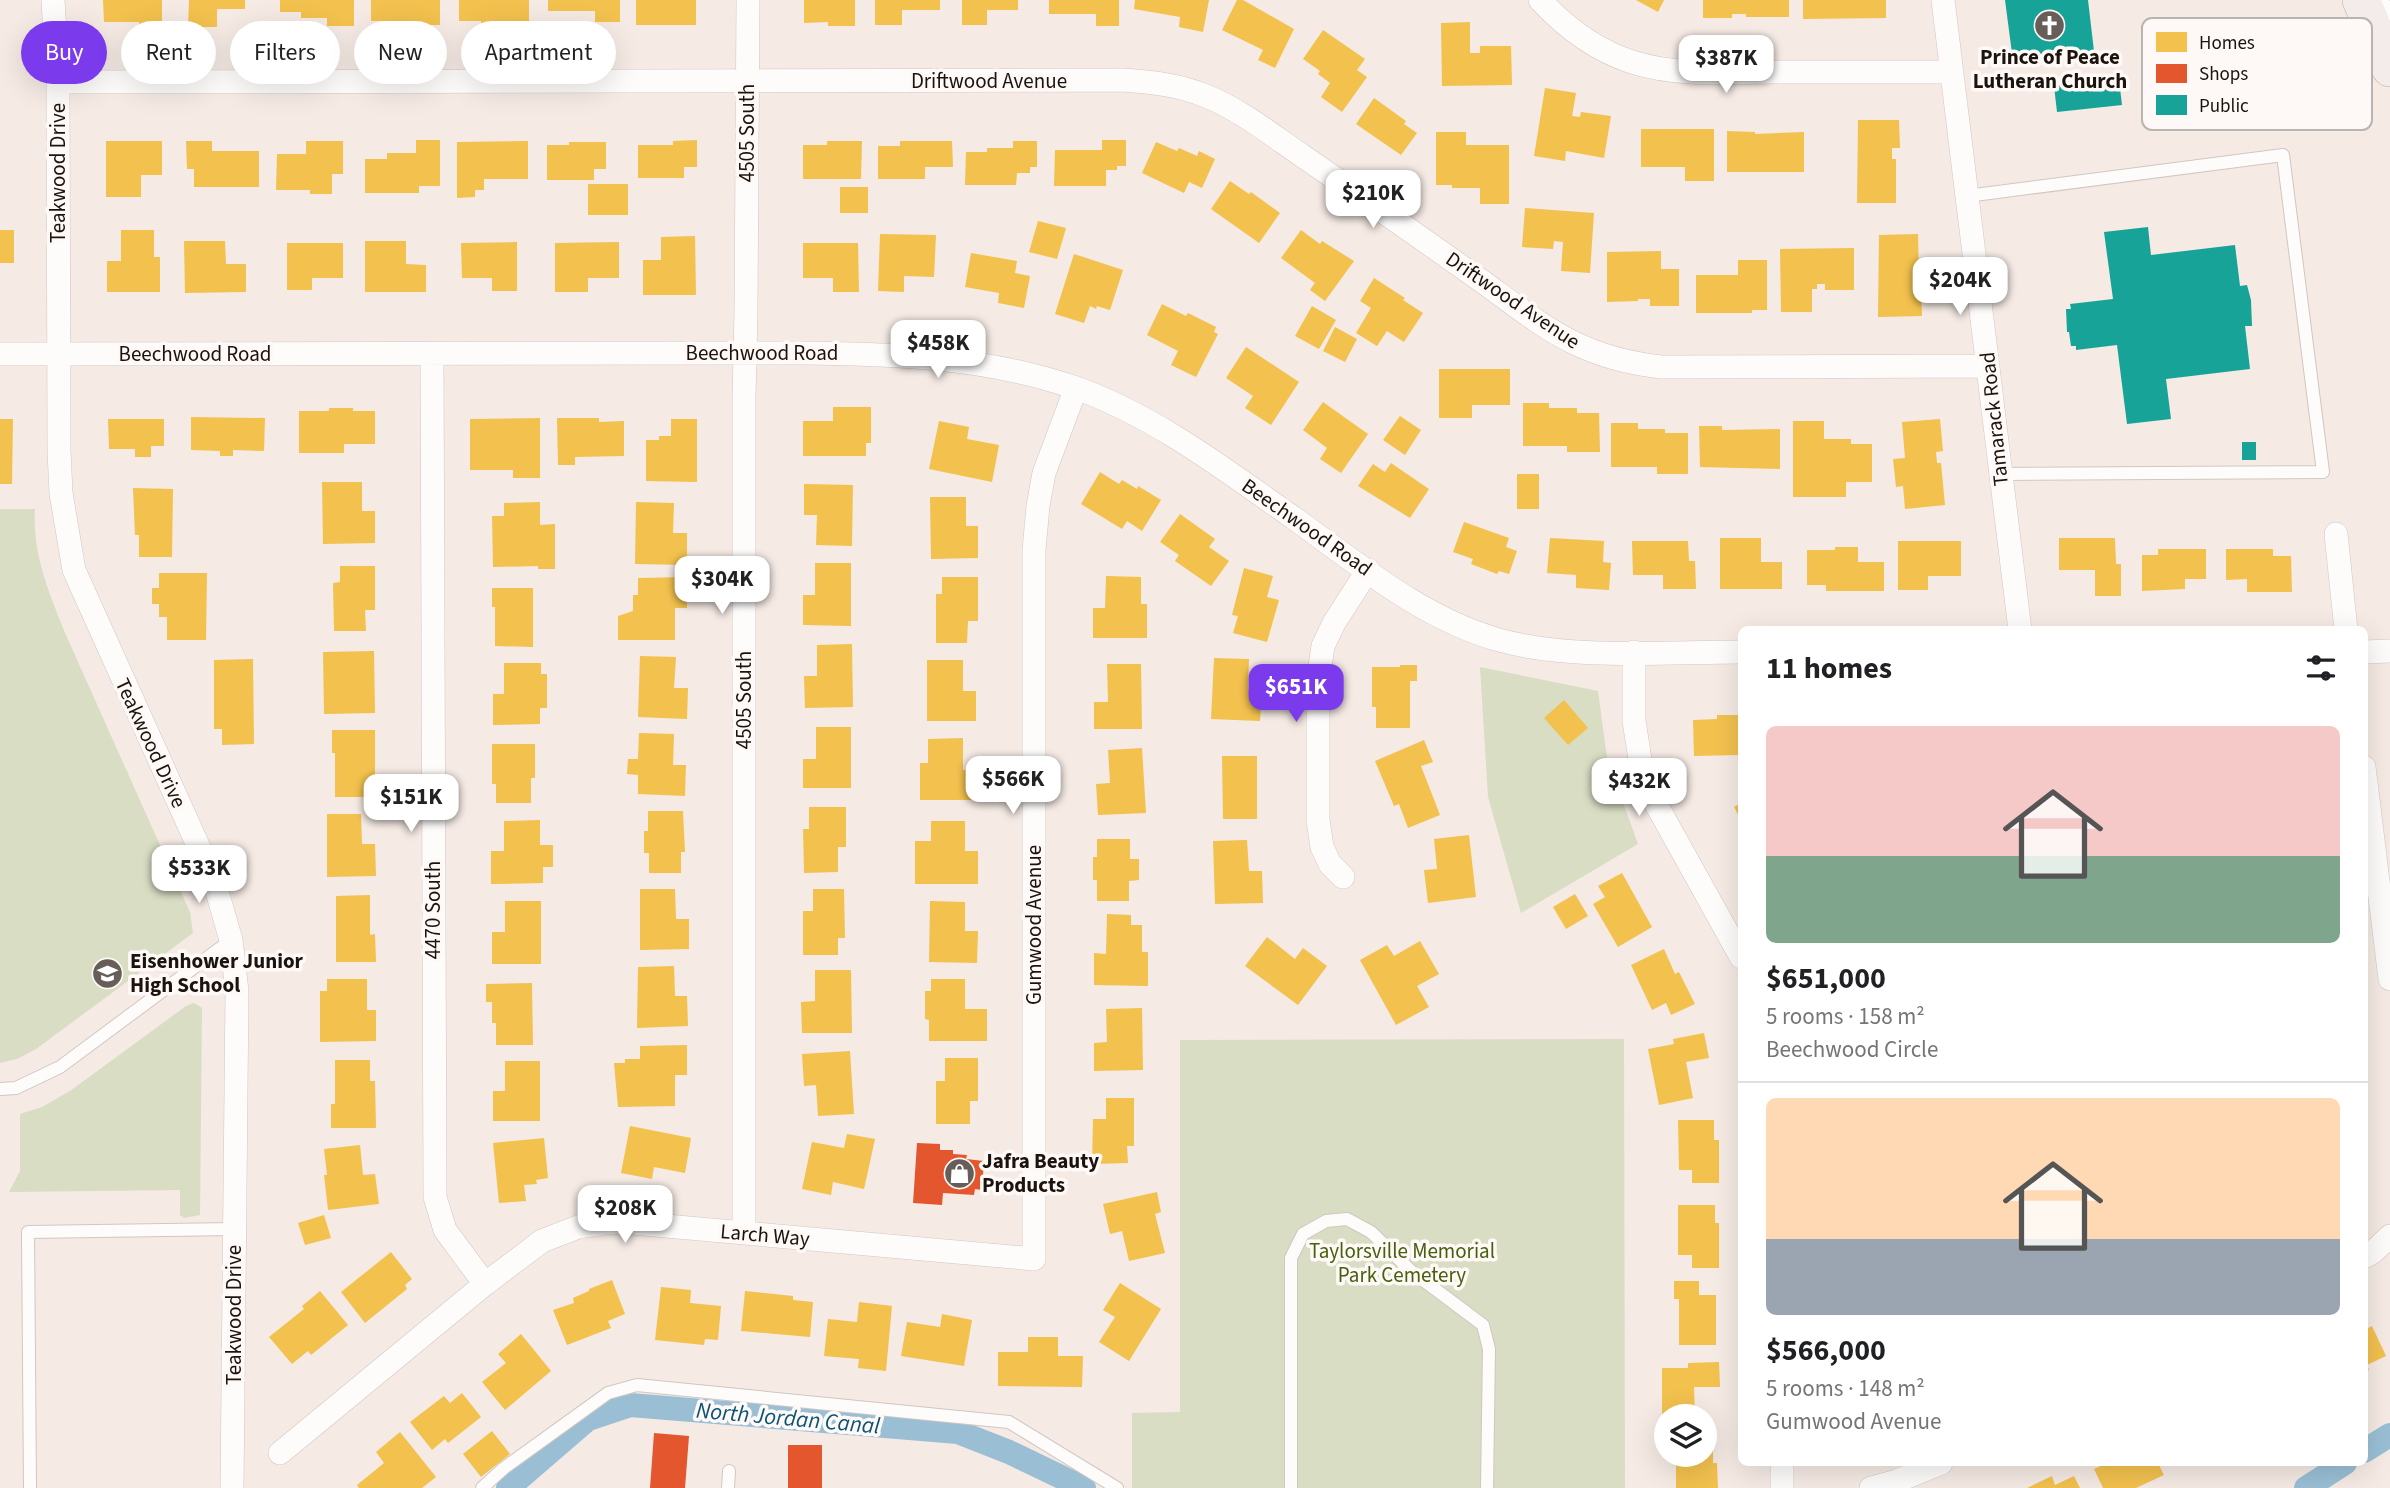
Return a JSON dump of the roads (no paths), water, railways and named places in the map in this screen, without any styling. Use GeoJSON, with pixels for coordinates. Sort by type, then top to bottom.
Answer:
{"type":"FeatureCollection","features":[{"type":"Feature","properties":{"kind":"main road"},"geometry":{"type":"LineString","coordinates":[[2361,0],[2369,18]]}},
{"type":"Feature","properties":{"kind":"main road"},"geometry":{"type":"LineString","coordinates":[[2372,26],[2390,68]]}},
{"type":"Feature","properties":{"kind":"street","name":"Teakwood Drive"},"geometry":{"type":"LineString","coordinates":[[53,0],[54,21]]}},
{"type":"Feature","properties":{"kind":"street","name":"4505 South"},"geometry":{"type":"LineString","coordinates":[[744,1233],[748,0]]}},
{"type":"Feature","properties":{"kind":"street"},"geometry":{"type":"LineString","coordinates":[[1540,0],[1562,23],[1585,40],[1609,53],[1656,69],[1724,73],[1952,72]]}},
{"type":"Feature","properties":{"kind":"street","name":"Tamarack Road"},"geometry":{"type":"LineString","coordinates":[[1943,0],[2019,626]]}},
{"type":"Feature","properties":{"kind":"street","name":"Driftwood Avenue"},"geometry":{"type":"LineString","coordinates":[[107,82],[1158,82],[1208,96],[1237,111],[1401,223],[1552,332],[1597,355],[1661,367],[1988,366]]}},
{"type":"Feature","properties":{"kind":"street","name":"Teakwood Drive"},"geometry":{"type":"LineString","coordinates":[[58,84],[61,493],[74,570],[214,881],[231,940],[237,992],[232,1488]]}},
{"type":"Feature","properties":{"kind":"street","name":"Beechwood Road"},"geometry":{"type":"LineString","coordinates":[[0,354],[745,353],[915,355],[971,362],[1023,372],[1076,388],[1153,424],[1220,466],[1432,612],[1464,628],[1498,640],[1560,652],[1738,652]]}},
{"type":"Feature","properties":{"kind":"street","name":"4470 South"},"geometry":{"type":"LineString","coordinates":[[432,354],[436,1197],[445,1230],[485,1284]]}},
{"type":"Feature","properties":{"kind":"street","name":"Gumwood Avenue"},"geometry":{"type":"LineString","coordinates":[[1034,1259],[1034,550],[1044,473],[1076,388]]}},
{"type":"Feature","properties":{"kind":"street"},"geometry":{"type":"LineString","coordinates":[[2336,534],[2346,626]]}},
{"type":"Feature","properties":{"kind":"street"},"geometry":{"type":"LineString","coordinates":[[1343,877],[1330,864],[1322,848],[1318,820],[1318,680],[1324,646],[1334,623],[1368,570]]}},
{"type":"Feature","properties":{"kind":"street"},"geometry":{"type":"LineString","coordinates":[[2368,652],[2390,651]]}},
{"type":"Feature","properties":{"kind":"street"},"geometry":{"type":"LineString","coordinates":[[1634,652],[1634,721],[1640,759],[1651,795],[1738,952]]}},
{"type":"Feature","properties":{"kind":"street"},"geometry":{"type":"LineString","coordinates":[[2368,800],[2390,979]]}},
{"type":"Feature","properties":{"kind":"street","name":"Larch Way"},"geometry":{"type":"LineString","coordinates":[[280,1452],[485,1284],[542,1241],[578,1227],[632,1223],[1034,1259]]}},
{"type":"Feature","properties":{"kind":"street"},"geometry":{"type":"LineString","coordinates":[[2368,1255],[2390,1236]]}},
{"type":"Feature","properties":{"kind":"street"},"geometry":{"type":"LineString","coordinates":[[1782,1466],[1782,1488]]}},
{"type":"Feature","properties":{"kind":"street"},"geometry":{"type":"LineString","coordinates":[[1871,1488],[1934,1466]]}},
{"type":"Feature","properties":{"kind":"lane"},"geometry":{"type":"LineString","coordinates":[[2383,0],[2390,20]]}},
{"type":"Feature","properties":{"kind":"lane"},"geometry":{"type":"LineString","coordinates":[[1967,196],[2283,155],[2323,472],[2000,474]]}},
{"type":"Feature","properties":{"kind":"lane"},"geometry":{"type":"LineString","coordinates":[[0,1089],[34,1081],[60,1067],[231,940]]}},
{"type":"Feature","properties":{"kind":"lane"},"geometry":{"type":"LineString","coordinates":[[1291,1488],[1291,1258],[1303,1234],[1326,1221],[1347,1219],[1371,1232],[1411,1271],[1483,1325],[1489,1349],[1487,1488]]}},
{"type":"Feature","properties":{"kind":"lane"},"geometry":{"type":"LineString","coordinates":[[30,1488],[28,1233],[234,1230]]}},
{"type":"Feature","properties":{"kind":"lane"},"geometry":{"type":"LineString","coordinates":[[482,1488],[504,1468],[608,1393],[637,1385],[1009,1422],[1117,1488]]}},
{"type":"Feature","properties":{"kind":"lane"},"geometry":{"type":"LineString","coordinates":[[728,1488],[729,1471]]}},
{"type":"Feature","properties":{"kind":"waterway","name":"North Jordan Canal"},"geometry":{"type":"LineString","coordinates":[[508,1488],[588,1419],[630,1405],[958,1432],[1009,1452],[1084,1488]]}},
{"type":"Feature","properties":{"kind":"waterway","name":"North Jordan Canal"},"geometry":{"type":"LineString","coordinates":[[2368,1449],[2390,1435]]}},
{"type":"Feature","properties":{"kind":"waterway","name":"North Jordan Canal"},"geometry":{"type":"LineString","coordinates":[[2306,1488],[2340,1466]]}},
{"type":"Feature","properties":{"kind":"place","name":"Prince of Peace Lutheran Church"},"geometry":{"type":"Point","coordinates":[2050,25]}},
{"type":"Feature","properties":{"kind":"place","name":"Eisenhower Junior High School"},"geometry":{"type":"Point","coordinates":[107,973]}},
{"type":"Feature","properties":{"kind":"place","name":"Jafra Beauty Products"},"geometry":{"type":"Point","coordinates":[959,1173]}},
{"type":"Feature","properties":{"kind":"park label","name":"Taylorsville Memorial Park Cemetery"},"geometry":{"type":"Point","coordinates":[1402,1263]}}]}
